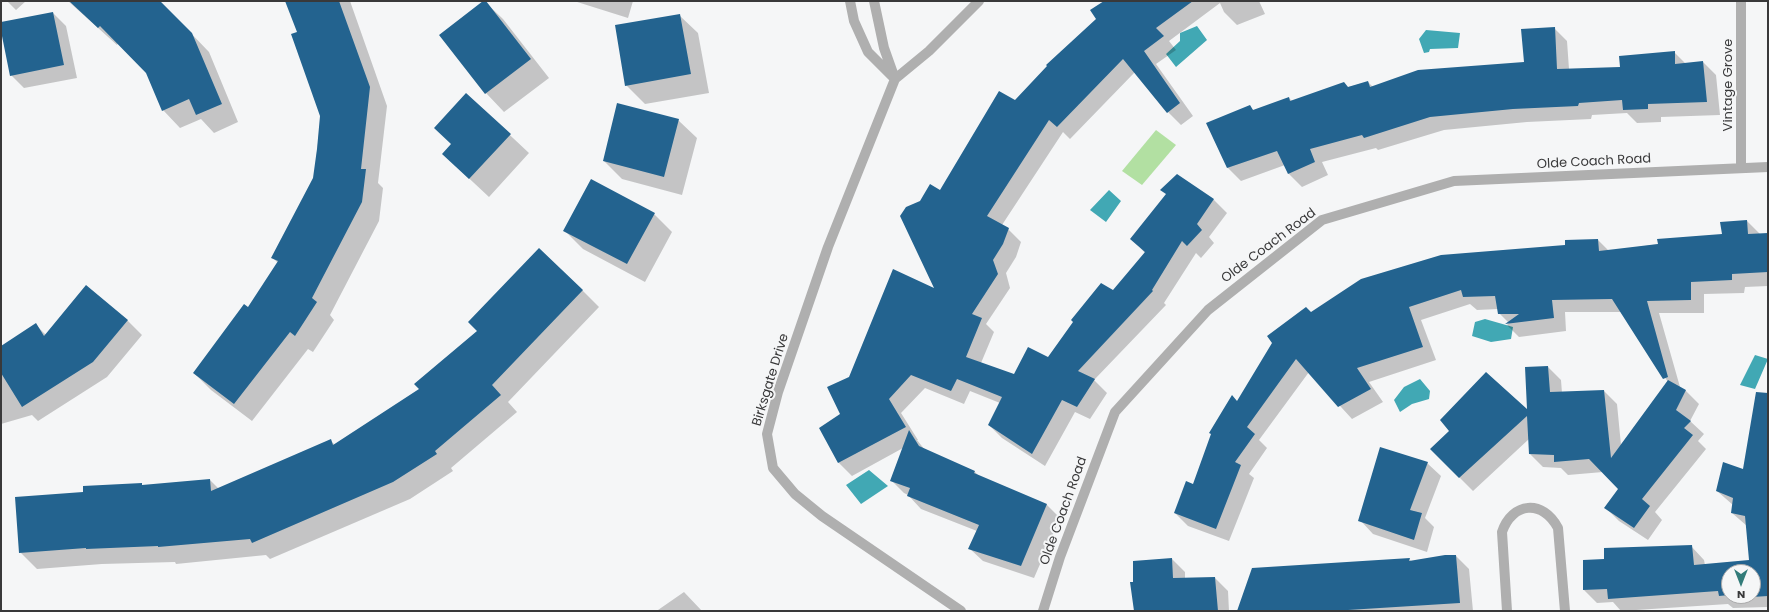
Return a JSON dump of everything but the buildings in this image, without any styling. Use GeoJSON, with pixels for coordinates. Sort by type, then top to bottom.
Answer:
{"type":"FeatureCollection","features":[{"type":"Feature","properties":{"kind":"street"},"geometry":{"type":"LineString","coordinates":[[850,1],[854,21],[868,52],[895,79]]}},
{"type":"Feature","properties":{"kind":"street"},"geometry":{"type":"LineString","coordinates":[[874,1],[884,48],[895,79]]}},
{"type":"Feature","properties":{"kind":"street"},"geometry":{"type":"LineString","coordinates":[[895,79],[929,50],[980,1]]}},
{"type":"Feature","properties":{"kind":"street","name":"Vintage Grove"},"geometry":{"type":"LineString","coordinates":[[1741,1],[1741,168]]}},
{"type":"Feature","properties":{"kind":"street","name":"Birksgate Drive"},"geometry":{"type":"LineString","coordinates":[[895,79],[828,247],[778,392],[767,434],[773,468],[795,494],[822,516],[961,611]]}},
{"type":"Feature","properties":{"kind":"street","name":"Olde Coach Road"},"geometry":{"type":"LineString","coordinates":[[1043,611],[1060,557],[1115,412],[1208,310],[1322,220],[1454,181],[1768,167]]}},
{"type":"Feature","properties":{"kind":"street"},"geometry":{"type":"LineString","coordinates":[[1506,611],[1502,532],[1505,523],[1511,515],[1519,510],[1528,508],[1538,509],[1546,513],[1554,519],[1558,528],[1565,611]]}},
{"type":"Feature","properties":{"kind":"green space"},"geometry":{"type":"Polygon","coordinates":[[[1156,130],[1176,145],[1142,185],[1122,171],[1156,130]]]}},
{"type":"Feature","properties":{"kind":"water"},"geometry":{"type":"Polygon","coordinates":[[[1197,26],[1207,40],[1176,67],[1166,54],[1180,41],[1180,33],[1197,26]]]}},
{"type":"Feature","properties":{"kind":"water"},"geometry":{"type":"Polygon","coordinates":[[[1426,30],[1460,33],[1458,48],[1430,49],[1429,52],[1424,53],[1419,39],[1426,30]]]}},
{"type":"Feature","properties":{"kind":"water"},"geometry":{"type":"Polygon","coordinates":[[[1109,190],[1121,201],[1106,222],[1090,210],[1109,190]]]}},
{"type":"Feature","properties":{"kind":"water"},"geometry":{"type":"Polygon","coordinates":[[[1485,319],[1513,327],[1511,339],[1491,342],[1472,336],[1475,322],[1485,319]]]}},
{"type":"Feature","properties":{"kind":"water"},"geometry":{"type":"Polygon","coordinates":[[[1755,355],[1768,359],[1755,389],[1740,385],[1755,355]]]}},
{"type":"Feature","properties":{"kind":"water"},"geometry":{"type":"Polygon","coordinates":[[[1420,379],[1430,391],[1429,399],[1412,404],[1400,412],[1394,400],[1404,387],[1420,379]]]}},
{"type":"Feature","properties":{"kind":"water"},"geometry":{"type":"Polygon","coordinates":[[[869,470],[888,486],[861,504],[846,485],[869,470]]]}}]}
